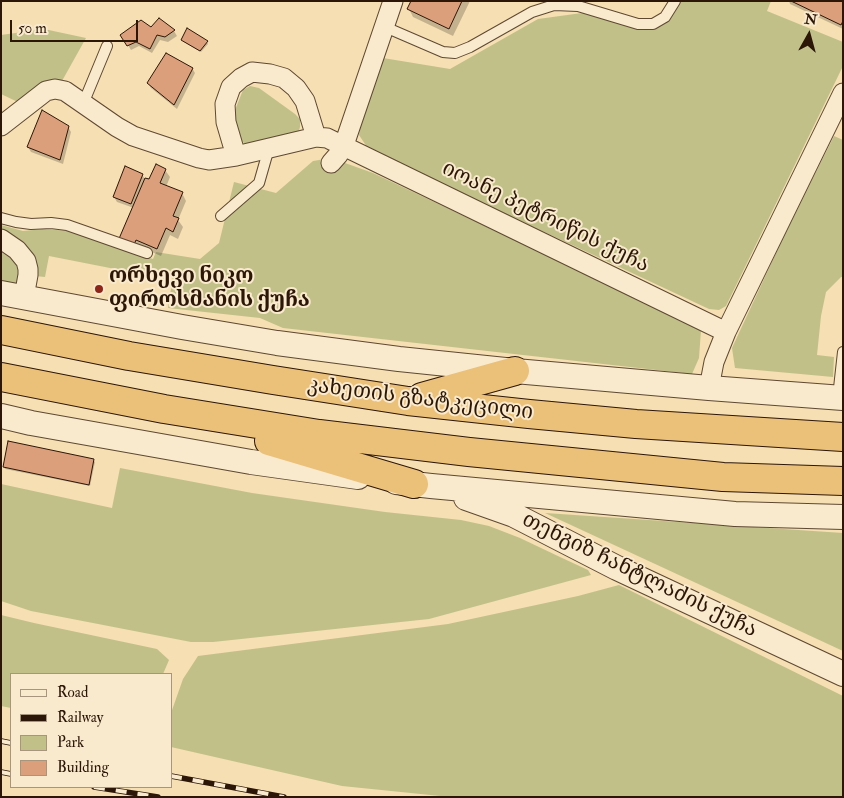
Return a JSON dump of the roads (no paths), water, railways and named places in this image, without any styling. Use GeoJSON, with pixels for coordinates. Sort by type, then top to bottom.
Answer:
{"type":"FeatureCollection","features":[{"type":"Feature","properties":{"kind":"highway","name":"კახეთის გზატკეცილი"},"geometry":{"type":"LineString","coordinates":[[1,330],[158,361],[408,401],[636,424],[843,437]]}},
{"type":"Feature","properties":{"kind":"highway"},"geometry":{"type":"LineString","coordinates":[[408,401],[515,372]]}},
{"type":"Feature","properties":{"kind":"highway","name":"კახეთის გზატკეცილი"},"geometry":{"type":"LineString","coordinates":[[1,377],[164,410],[319,434],[469,452],[723,477],[843,481]]}},
{"type":"Feature","properties":{"kind":"highway"},"geometry":{"type":"LineString","coordinates":[[164,410],[423,485]]}},
{"type":"Feature","properties":{"kind":"street"},"geometry":{"type":"LineString","coordinates":[[331,163],[344,145],[393,1]]}},
{"type":"Feature","properties":{"kind":"street"},"geometry":{"type":"LineString","coordinates":[[1,126],[46,91],[55,89],[65,91],[133,136],[191,156],[209,160],[236,156],[316,137],[305,101],[296,88],[284,78],[252,72],[231,87],[225,104],[226,122],[236,156]]}},
{"type":"Feature","properties":{"kind":"street"},"geometry":{"type":"LineString","coordinates":[[709,388],[714,362],[726,332],[843,93]]}},
{"type":"Feature","properties":{"kind":"street","name":"იოანე პეტრიწის ქუჩა"},"geometry":{"type":"LineString","coordinates":[[316,137],[328,138],[344,145],[726,332]]}},
{"type":"Feature","properties":{"kind":"street"},"geometry":{"type":"LineString","coordinates":[[1,239],[18,250],[26,261],[28,269],[28,275],[13,295]]}},
{"type":"Feature","properties":{"kind":"street","name":"კახეთის გზატკეცილი"},"geometry":{"type":"LineString","coordinates":[[13,295],[182,327],[399,359],[515,372],[840,398]]}},
{"type":"Feature","properties":{"kind":"street"},"geometry":{"type":"LineString","coordinates":[[1,416],[250,462],[423,485],[735,514],[843,517]]}},
{"type":"Feature","properties":{"kind":"street","name":"თენგიზ ჩანტლაძის ქუჩა"},"geometry":{"type":"LineString","coordinates":[[423,485],[514,515],[618,568],[843,674]]}},
{"type":"Feature","properties":{"kind":"lane"},"geometry":{"type":"LineString","coordinates":[[385,27],[443,52],[455,53],[470,47],[532,12],[554,5],[578,6],[638,24],[653,24],[666,17],[676,1]]}},
{"type":"Feature","properties":{"kind":"lane"},"geometry":{"type":"LineString","coordinates":[[83,104],[107,46]]}},
{"type":"Feature","properties":{"kind":"lane"},"geometry":{"type":"LineString","coordinates":[[221,216],[259,184],[269,148]]}},
{"type":"Feature","properties":{"kind":"lane"},"geometry":{"type":"LineString","coordinates":[[1,218],[31,224],[51,223],[67,225],[147,253]]}},
{"type":"Feature","properties":{"kind":"lane"},"geometry":{"type":"LineString","coordinates":[[840,398],[843,352]]}},
{"type":"Feature","properties":{"kind":"railway"},"geometry":{"type":"LineString","coordinates":[[1,741],[10,743]]}},
{"type":"Feature","properties":{"kind":"railway"},"geometry":{"type":"LineString","coordinates":[[1,772],[10,774]]}},
{"type":"Feature","properties":{"kind":"railway"},"geometry":{"type":"LineString","coordinates":[[172,776],[284,797]]}},
{"type":"Feature","properties":{"kind":"railway"},"geometry":{"type":"LineString","coordinates":[[100,788],[158,797]]}},
{"type":"Feature","properties":{"kind":"place","name":"ორხევი ნიკო ფიროსმანის ქუჩა"},"geometry":{"type":"Point","coordinates":[99,289]}}]}
